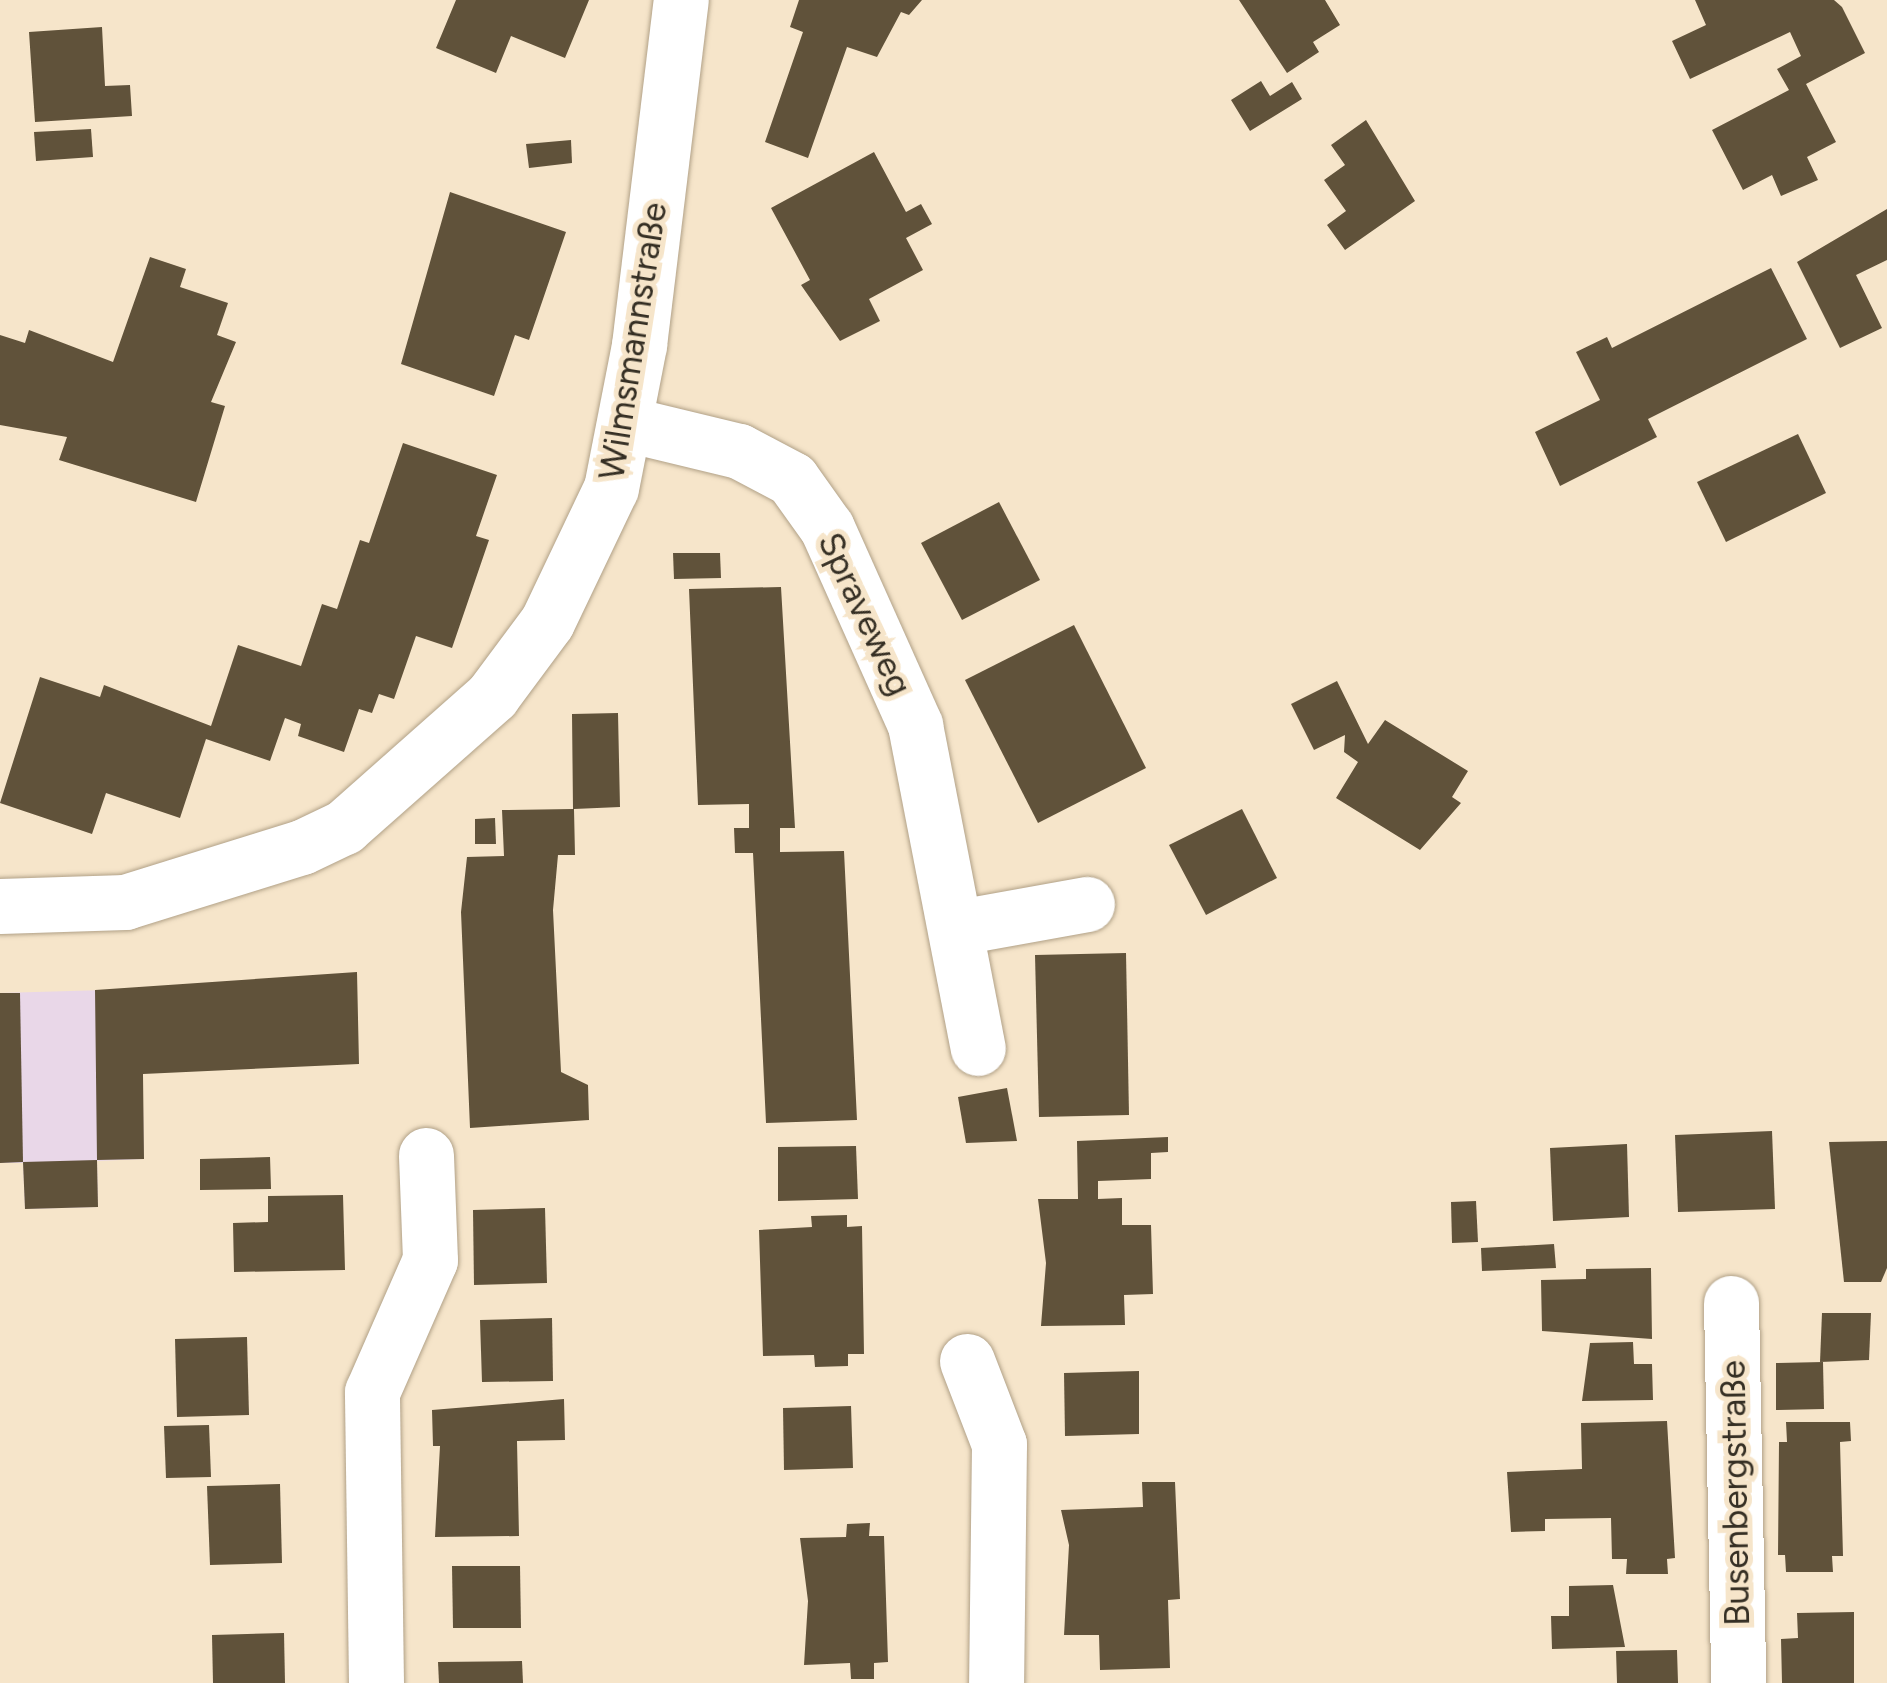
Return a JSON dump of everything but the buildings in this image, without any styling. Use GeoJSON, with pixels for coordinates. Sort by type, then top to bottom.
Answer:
{"type":"FeatureCollection","features":[{"type":"Feature","properties":{"kind":"street","name":"Wilmsmannstraße"},"geometry":{"type":"LineString","coordinates":[[0,906],[126,902],[344,828],[492,696],[547,622],[611,488],[627,424],[680,0]]}},
{"type":"Feature","properties":{"kind":"street","name":"Spraveweg"},"geometry":{"type":"LineString","coordinates":[[627,424],[739,451],[792,478],[827,528],[916,726],[960,928],[978,1048]]}},
{"type":"Feature","properties":{"kind":"street"},"geometry":{"type":"LineString","coordinates":[[960,928],[1087,904]]}},
{"type":"Feature","properties":{"kind":"street"},"geometry":{"type":"LineString","coordinates":[[376,1683],[372,1392],[430,1260],[426,1155]]}},
{"type":"Feature","properties":{"kind":"street","name":"Busenbergstraße"},"geometry":{"type":"LineString","coordinates":[[1732,1303],[1738,1683]]}},
{"type":"Feature","properties":{"kind":"street"},"geometry":{"type":"LineString","coordinates":[[967,1361],[999,1444],[996,1683]]}},
{"type":"Feature","properties":{"kind":"shaded area"},"geometry":{"type":"Polygon","coordinates":[[[141,989],[144,1159],[97,1161],[98,1207],[25,1209],[23,1163],[0,1163],[0,993],[141,989]]]}}]}
